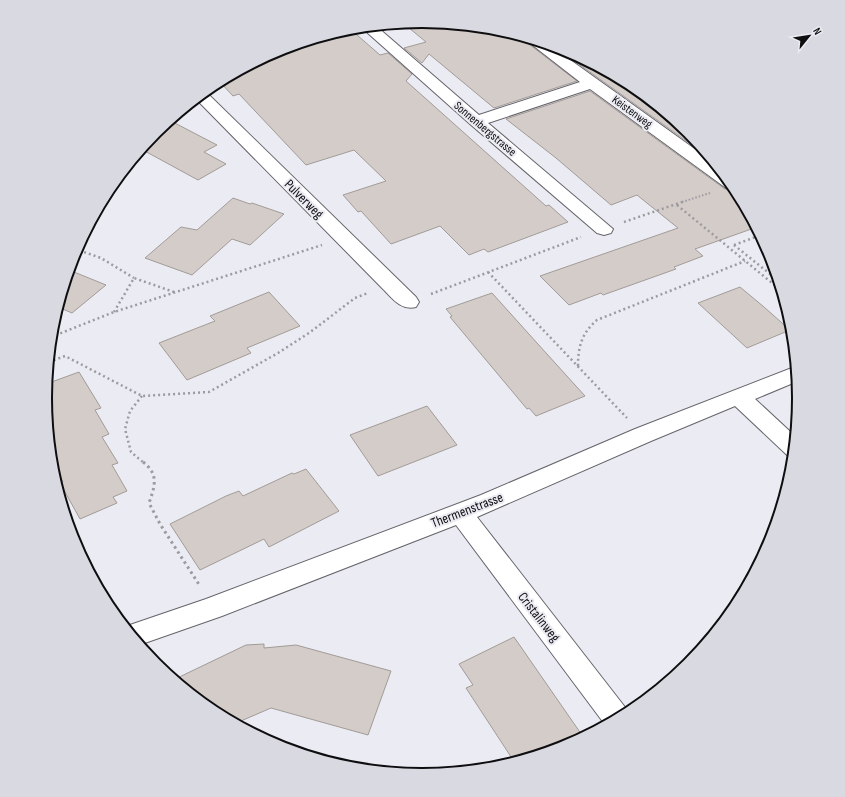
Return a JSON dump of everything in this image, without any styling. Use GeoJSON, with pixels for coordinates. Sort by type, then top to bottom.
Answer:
{"type":"FeatureCollection","features":[{"type":"Feature","properties":{"kind":"street","name":"Sonnenbergstrasse"},"geometry":{"type":"LineString","coordinates":[[374,31],[476,121],[604,229]]}},
{"type":"Feature","properties":{"kind":"street","name":"Keistenweg"},"geometry":{"type":"LineString","coordinates":[[546,49],[715,172]]}},
{"type":"Feature","properties":{"kind":"street"},"geometry":{"type":"LineString","coordinates":[[476,121],[592,83]]}},
{"type":"Feature","properties":{"kind":"street","name":"Pulverweg"},"geometry":{"type":"LineString","coordinates":[[204,99],[389,284],[409,302]]}},
{"type":"Feature","properties":{"kind":"street","name":"Thermenstrasse"},"geometry":{"type":"LineString","coordinates":[[137,634],[213,608],[460,513],[643,435],[792,375]]}},
{"type":"Feature","properties":{"kind":"street"},"geometry":{"type":"LineString","coordinates":[[738,396],[790,445]]}},
{"type":"Feature","properties":{"kind":"street","name":"Cristalinweg"},"geometry":{"type":"LineString","coordinates":[[460,513],[614,715]]}},
{"type":"Feature","properties":{"kind":"path"},"geometry":{"type":"LineString","coordinates":[[409,302],[604,229],[677,205],[726,186]]}},
{"type":"Feature","properties":{"kind":"path"},"geometry":{"type":"LineString","coordinates":[[677,205],[775,285]]}},
{"type":"Feature","properties":{"kind":"path"},"geometry":{"type":"LineString","coordinates":[[756,237],[734,245],[772,275]]}},
{"type":"Feature","properties":{"kind":"path"},"geometry":{"type":"LineString","coordinates":[[58,334],[114,312],[177,293],[343,238]]}},
{"type":"Feature","properties":{"kind":"path"},"geometry":{"type":"LineString","coordinates":[[82,252],[101,258],[134,278],[177,293]]}},
{"type":"Feature","properties":{"kind":"path"},"geometry":{"type":"LineString","coordinates":[[578,367],[579,343],[585,330],[597,320],[746,261]]}},
{"type":"Feature","properties":{"kind":"path"},"geometry":{"type":"LineString","coordinates":[[488,272],[643,435]]}},
{"type":"Feature","properties":{"kind":"path"},"geometry":{"type":"LineString","coordinates":[[114,312],[134,278]]}},
{"type":"Feature","properties":{"kind":"path"},"geometry":{"type":"LineString","coordinates":[[54,360],[65,356],[142,396],[209,392],[278,353],[309,333],[326,318],[355,298],[389,284]]}},
{"type":"Feature","properties":{"kind":"path"},"geometry":{"type":"LineString","coordinates":[[142,396],[130,411],[125,429],[131,452],[150,467],[156,485],[149,503],[160,524],[213,608]]}},
{"type":"Feature","properties":{"kind":"building"},"geometry":{"type":"Polygon","coordinates":[[[410,29],[447,29],[495,35],[529,44],[577,81],[494,108],[429,54],[422,63],[404,48],[426,42],[410,29]]]}},
{"type":"Feature","properties":{"kind":"building"},"geometry":{"type":"Polygon","coordinates":[[[356,34],[380,55],[388,53],[412,74],[406,81],[546,206],[549,205],[568,222],[488,252],[484,249],[469,255],[440,226],[391,244],[361,211],[358,212],[343,195],[386,181],[354,150],[306,165],[239,94],[233,96],[224,86],[259,66],[303,48],[356,34]]]}},
{"type":"Feature","properties":{"kind":"building"},"geometry":{"type":"Polygon","coordinates":[[[573,60],[628,90],[667,120],[692,145],[573,60]]]}},
{"type":"Feature","properties":{"kind":"building"},"geometry":{"type":"Polygon","coordinates":[[[590,91],[725,189],[728,189],[752,229],[695,249],[703,256],[674,267],[676,269],[603,295],[601,293],[569,305],[540,276],[678,228],[637,195],[611,205],[556,158],[506,119],[590,91]]]}},
{"type":"Feature","properties":{"kind":"building"},"geometry":{"type":"Polygon","coordinates":[[[175,123],[217,145],[204,152],[226,164],[198,180],[146,152],[175,123]]]}},
{"type":"Feature","properties":{"kind":"building"},"geometry":{"type":"Polygon","coordinates":[[[233,198],[284,214],[250,245],[232,239],[192,275],[145,258],[181,227],[197,230],[233,198]]]}},
{"type":"Feature","properties":{"kind":"building"},"geometry":{"type":"Polygon","coordinates":[[[74,272],[106,285],[72,313],[63,309],[74,272]]]}},
{"type":"Feature","properties":{"kind":"building"},"geometry":{"type":"Polygon","coordinates":[[[740,287],[786,327],[787,331],[747,348],[698,303],[740,287]]]}},
{"type":"Feature","properties":{"kind":"building"},"geometry":{"type":"Polygon","coordinates":[[[269,292],[300,326],[247,348],[251,353],[187,380],[159,343],[215,321],[210,316],[269,292]]]}},
{"type":"Feature","properties":{"kind":"building"},"geometry":{"type":"Polygon","coordinates":[[[492,293],[585,396],[536,416],[529,408],[527,409],[450,317],[452,316],[446,309],[492,293]]]}},
{"type":"Feature","properties":{"kind":"building"},"geometry":{"type":"Polygon","coordinates":[[[79,372],[101,408],[95,410],[109,434],[102,437],[118,463],[112,465],[127,491],[113,497],[117,503],[80,519],[64,490],[59,471],[53,423],[53,382],[79,372]]]}},
{"type":"Feature","properties":{"kind":"building"},"geometry":{"type":"Polygon","coordinates":[[[427,406],[457,445],[378,476],[350,435],[427,406]]]}},
{"type":"Feature","properties":{"kind":"building"},"geometry":{"type":"Polygon","coordinates":[[[306,469],[339,511],[269,547],[264,539],[200,570],[170,524],[226,496],[239,491],[243,496],[292,473],[294,474],[306,469]]]}},
{"type":"Feature","properties":{"kind":"building"},"geometry":{"type":"Polygon","coordinates":[[[514,637],[581,733],[542,749],[512,758],[466,688],[473,685],[459,664],[514,637]]]}},
{"type":"Feature","properties":{"kind":"building"},"geometry":{"type":"Polygon","coordinates":[[[264,644],[264,648],[296,645],[391,671],[368,735],[271,708],[241,721],[217,707],[178,677],[246,645],[264,644]]]}}]}
